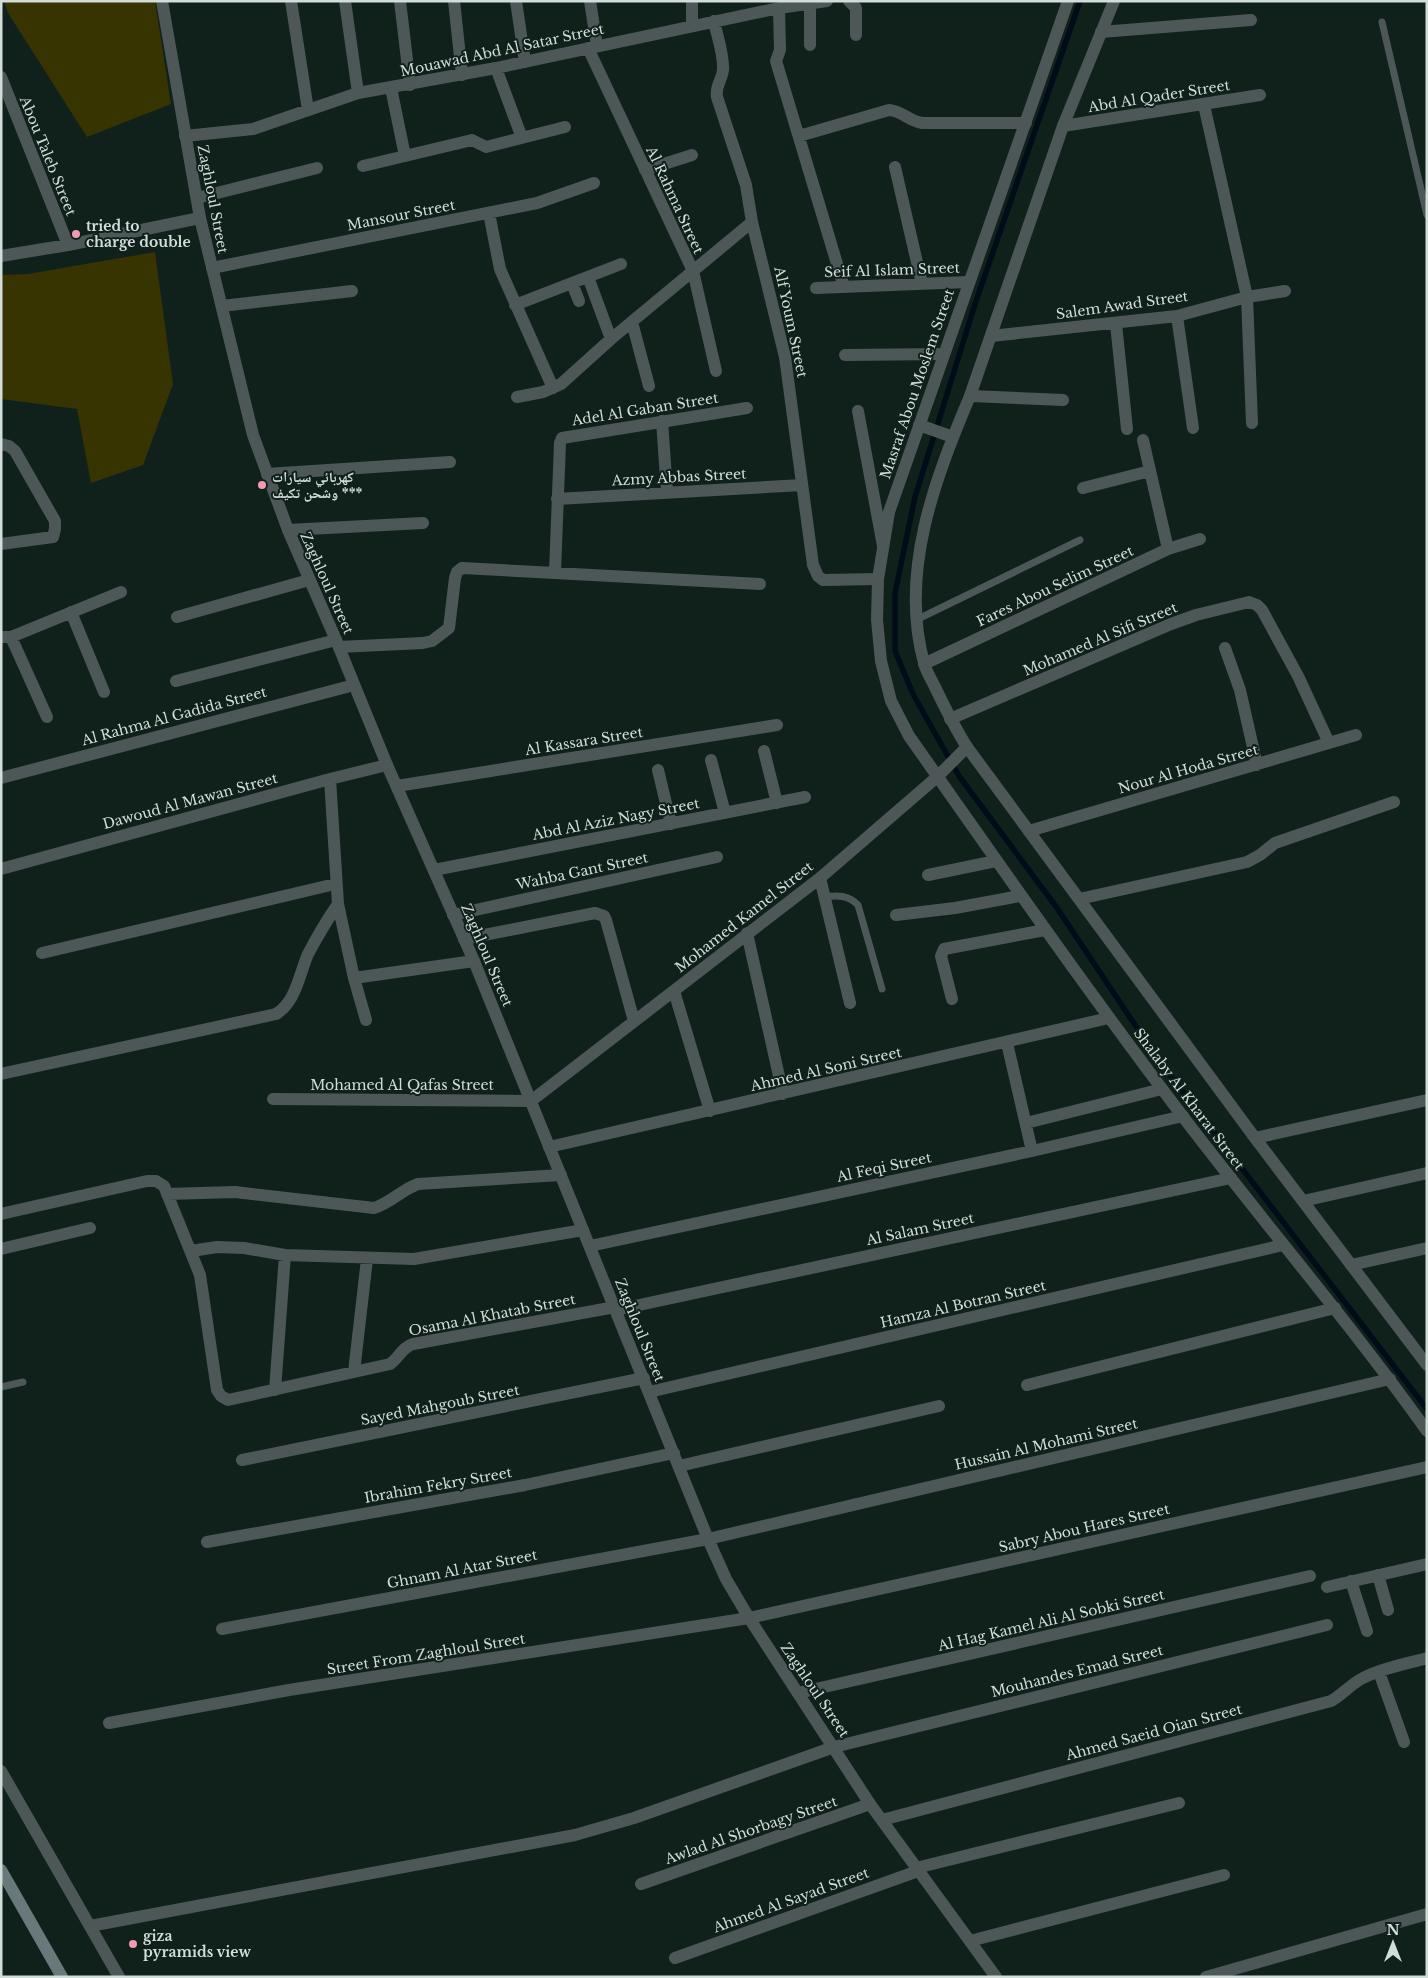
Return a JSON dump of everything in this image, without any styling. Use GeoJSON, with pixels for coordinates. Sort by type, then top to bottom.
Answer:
{"type":"FeatureCollection","features":[{"type":"Feature","properties":{"kind":"main road"},"geometry":{"type":"LineString","coordinates":[[1,1870],[62,1977]]}},
{"type":"Feature","properties":{"kind":"street","name":"Zaghloul Street"},"geometry":{"type":"LineString","coordinates":[[162,1],[200,218],[253,435],[288,530],[309,580],[338,644],[387,765],[474,961],[708,1539],[726,1579],[748,1618],[870,1804],[996,1977]]}},
{"type":"Feature","properties":{"kind":"street"},"geometry":{"type":"LineString","coordinates":[[291,1],[308,110]]}},
{"type":"Feature","properties":{"kind":"street"},"geometry":{"type":"LineString","coordinates":[[345,1],[358,93]]}},
{"type":"Feature","properties":{"kind":"street"},"geometry":{"type":"LineString","coordinates":[[400,1],[410,85]]}},
{"type":"Feature","properties":{"kind":"street"},"geometry":{"type":"LineString","coordinates":[[454,1],[462,75]]}},
{"type":"Feature","properties":{"kind":"street"},"geometry":{"type":"LineString","coordinates":[[516,1],[525,62]]}},
{"type":"Feature","properties":{"kind":"street","name":"Al Rahma Street"},"geometry":{"type":"LineString","coordinates":[[590,1],[592,47],[645,170],[693,271],[716,371]]}},
{"type":"Feature","properties":{"kind":"street"},"geometry":{"type":"LineString","coordinates":[[692,1],[692,26]]}},
{"type":"Feature","properties":{"kind":"street","name":"Mouawad Abd Al Satar Street"},"geometry":{"type":"LineString","coordinates":[[185,136],[254,129],[358,93],[462,75],[714,21],[827,1]]}},
{"type":"Feature","properties":{"kind":"street"},"geometry":{"type":"LineString","coordinates":[[849,1],[856,8],[856,35]]}},
{"type":"Feature","properties":{"kind":"street","name":"Masraf Abou Moslem Street"},"geometry":{"type":"LineString","coordinates":[[941,773],[909,736],[891,701],[881,661],[877,620],[878,579],[883,546],[889,512],[922,426],[968,282],[1068,1]]}},
{"type":"Feature","properties":{"kind":"street"},"geometry":{"type":"LineString","coordinates":[[1114,1],[1063,126],[970,396],[952,437],[922,532],[916,576],[916,620],[924,664],[964,751],[1029,831],[1255,1138],[1427,1364]]}},
{"type":"Feature","properties":{"kind":"street"},"geometry":{"type":"LineString","coordinates":[[810,3],[810,45]]}},
{"type":"Feature","properties":{"kind":"street"},"geometry":{"type":"LineString","coordinates":[[780,8],[780,50],[776,61],[844,287]]}},
{"type":"Feature","properties":{"kind":"street"},"geometry":{"type":"LineString","coordinates":[[1101,32],[1251,20]]}},
{"type":"Feature","properties":{"kind":"street","name":"Alf Youm Street"},"geometry":{"type":"LineString","coordinates":[[714,21],[723,68],[722,78],[717,86],[717,97],[746,185],[752,222],[785,357],[813,565],[818,576],[823,580],[878,579]]}},
{"type":"Feature","properties":{"kind":"street"},"geometry":{"type":"LineString","coordinates":[[496,68],[522,138]]}},
{"type":"Feature","properties":{"kind":"street","name":"Abou Taleb Street"},"geometry":{"type":"LineString","coordinates":[[1,78],[68,245]]}},
{"type":"Feature","properties":{"kind":"street"},"geometry":{"type":"LineString","coordinates":[[391,88],[405,156]]}},
{"type":"Feature","properties":{"kind":"street","name":"Abd Al Qader Street"},"geometry":{"type":"LineString","coordinates":[[1063,126],[1260,96]]}},
{"type":"Feature","properties":{"kind":"street"},"geometry":{"type":"LineString","coordinates":[[1204,105],[1247,297],[1252,423]]}},
{"type":"Feature","properties":{"kind":"street"},"geometry":{"type":"LineString","coordinates":[[799,136],[889,110],[897,111],[904,114],[909,120],[922,123],[1026,123]]}},
{"type":"Feature","properties":{"kind":"street"},"geometry":{"type":"LineString","coordinates":[[363,166],[472,140],[486,147],[565,126]]}},
{"type":"Feature","properties":{"kind":"street"},"geometry":{"type":"LineString","coordinates":[[645,170],[692,155]]}},
{"type":"Feature","properties":{"kind":"street"},"geometry":{"type":"LineString","coordinates":[[895,167],[922,284]]}},
{"type":"Feature","properties":{"kind":"street"},"geometry":{"type":"LineString","coordinates":[[197,198],[317,168]]}},
{"type":"Feature","properties":{"kind":"street","name":"Mansour Street"},"geometry":{"type":"LineString","coordinates":[[212,268],[537,203],[594,183]]}},
{"type":"Feature","properties":{"kind":"street"},"geometry":{"type":"LineString","coordinates":[[489,213],[500,269],[553,388]]}},
{"type":"Feature","properties":{"kind":"street"},"geometry":{"type":"LineString","coordinates":[[1,256],[68,245],[200,218]]}},
{"type":"Feature","properties":{"kind":"street"},"geometry":{"type":"LineString","coordinates":[[517,397],[543,392],[561,384],[611,339],[752,222]]}},
{"type":"Feature","properties":{"kind":"street"},"geometry":{"type":"LineString","coordinates":[[515,305],[621,264]]}},
{"type":"Feature","properties":{"kind":"street"},"geometry":{"type":"LineString","coordinates":[[588,277],[611,339]]}},
{"type":"Feature","properties":{"kind":"street","name":"Seif Al Islam Street"},"geometry":{"type":"LineString","coordinates":[[816,288],[968,282]]}},
{"type":"Feature","properties":{"kind":"street"},"geometry":{"type":"LineString","coordinates":[[572,283],[579,301]]}},
{"type":"Feature","properties":{"kind":"street"},"geometry":{"type":"LineString","coordinates":[[222,306],[352,291]]}},
{"type":"Feature","properties":{"kind":"street","name":"Salem Awad Street"},"geometry":{"type":"LineString","coordinates":[[991,336],[1177,316],[1247,297],[1285,291]]}},
{"type":"Feature","properties":{"kind":"street"},"geometry":{"type":"LineString","coordinates":[[1177,316],[1193,428]]}},
{"type":"Feature","properties":{"kind":"street"},"geometry":{"type":"LineString","coordinates":[[632,322],[649,386]]}},
{"type":"Feature","properties":{"kind":"street"},"geometry":{"type":"LineString","coordinates":[[1116,324],[1127,429]]}},
{"type":"Feature","properties":{"kind":"street"},"geometry":{"type":"LineString","coordinates":[[846,354],[944,354]]}},
{"type":"Feature","properties":{"kind":"street"},"geometry":{"type":"LineString","coordinates":[[970,396],[1063,400]]}},
{"type":"Feature","properties":{"kind":"street","name":"Adel Al Gaban Street"},"geometry":{"type":"LineString","coordinates":[[555,572],[557,499],[560,443],[562,438],[747,408]]}},
{"type":"Feature","properties":{"kind":"street"},"geometry":{"type":"LineString","coordinates":[[858,411],[883,546]]}},
{"type":"Feature","properties":{"kind":"street"},"geometry":{"type":"LineString","coordinates":[[662,421],[668,492]]}},
{"type":"Feature","properties":{"kind":"street"},"geometry":{"type":"LineString","coordinates":[[922,426],[952,437]]}},
{"type":"Feature","properties":{"kind":"street"},"geometry":{"type":"LineString","coordinates":[[1143,440],[1168,548]]}},
{"type":"Feature","properties":{"kind":"street"},"geometry":{"type":"LineString","coordinates":[[1,444],[9,446],[15,451],[55,521],[56,529],[53,537],[1,544]]}},
{"type":"Feature","properties":{"kind":"street"},"geometry":{"type":"LineString","coordinates":[[267,474],[450,462]]}},
{"type":"Feature","properties":{"kind":"street"},"geometry":{"type":"LineString","coordinates":[[1084,488],[1150,471]]}},
{"type":"Feature","properties":{"kind":"street","name":"Azmy Abbas Street"},"geometry":{"type":"LineString","coordinates":[[557,499],[802,485]]}},
{"type":"Feature","properties":{"kind":"street"},"geometry":{"type":"LineString","coordinates":[[288,530],[423,523]]}},
{"type":"Feature","properties":{"kind":"street","name":"Fares Abou Selim Street"},"geometry":{"type":"LineString","coordinates":[[924,664],[1168,548],[1200,539]]}},
{"type":"Feature","properties":{"kind":"street"},"geometry":{"type":"LineString","coordinates":[[176,681],[338,644],[419,644],[432,641],[447,630],[450,624],[455,578],[457,572],[462,568],[760,584]]}},
{"type":"Feature","properties":{"kind":"street"},"geometry":{"type":"LineString","coordinates":[[177,617],[309,580]]}},
{"type":"Feature","properties":{"kind":"street"},"geometry":{"type":"LineString","coordinates":[[47,716],[6,637],[121,592]]}},
{"type":"Feature","properties":{"kind":"street","name":"Mohamed Al Sifi Street"},"geometry":{"type":"LineString","coordinates":[[950,719],[1171,624],[1196,615],[1249,602],[1257,605],[1262,610],[1298,676],[1329,743]]}},
{"type":"Feature","properties":{"kind":"street"},"geometry":{"type":"LineString","coordinates":[[71,612],[104,692]]}},
{"type":"Feature","properties":{"kind":"street"},"geometry":{"type":"LineString","coordinates":[[1225,648],[1240,690],[1257,765]]}},
{"type":"Feature","properties":{"kind":"street","name":"Al Rahma Al Gadida Street"},"geometry":{"type":"LineString","coordinates":[[1,778],[354,685]]}},
{"type":"Feature","properties":{"kind":"street","name":"Al Kassara Street"},"geometry":{"type":"LineString","coordinates":[[397,786],[777,725]]}},
{"type":"Feature","properties":{"kind":"street","name":"Nour Al Hoda Street"},"geometry":{"type":"LineString","coordinates":[[1029,831],[1356,735]]}},
{"type":"Feature","properties":{"kind":"street"},"geometry":{"type":"LineString","coordinates":[[764,751],[777,802]]}},
{"type":"Feature","properties":{"kind":"street","name":"Mohamed Kamel Street"},"geometry":{"type":"LineString","coordinates":[[531,1101],[820,878],[964,751]]}},
{"type":"Feature","properties":{"kind":"street"},"geometry":{"type":"LineString","coordinates":[[711,760],[725,813]]}},
{"type":"Feature","properties":{"kind":"street","name":"Dawoud Al Mawan Street"},"geometry":{"type":"LineString","coordinates":[[1,869],[387,765]]}},
{"type":"Feature","properties":{"kind":"street"},"geometry":{"type":"LineString","coordinates":[[658,770],[670,824]]}},
{"type":"Feature","properties":{"kind":"street","name":"Shalaby Al Kharat Street"},"geometry":{"type":"LineString","coordinates":[[941,773],[1020,896],[1162,1089],[1283,1245],[1335,1308],[1390,1379],[1427,1431]]}},
{"type":"Feature","properties":{"kind":"street"},"geometry":{"type":"LineString","coordinates":[[330,779],[335,884],[354,978],[366,1020]]}},
{"type":"Feature","properties":{"kind":"street","name":"Abd Al Aziz Nagy Street"},"geometry":{"type":"LineString","coordinates":[[434,870],[805,797]]}},
{"type":"Feature","properties":{"kind":"street"},"geometry":{"type":"LineString","coordinates":[[1079,899],[1247,862],[1260,855],[1275,843],[1394,802]]}},
{"type":"Feature","properties":{"kind":"street","name":"Wahba Gant Street"},"geometry":{"type":"LineString","coordinates":[[453,915],[717,857]]}},
{"type":"Feature","properties":{"kind":"street"},"geometry":{"type":"LineString","coordinates":[[928,875],[996,861]]}},
{"type":"Feature","properties":{"kind":"street"},"geometry":{"type":"LineString","coordinates":[[820,878],[850,1003]]}},
{"type":"Feature","properties":{"kind":"street"},"geometry":{"type":"LineString","coordinates":[[42,953],[335,884]]}},
{"type":"Feature","properties":{"kind":"street"},"geometry":{"type":"LineString","coordinates":[[896,915],[955,908],[1020,896]]}},
{"type":"Feature","properties":{"kind":"street"},"geometry":{"type":"LineString","coordinates":[[1,1074],[276,1014],[290,1001],[317,937],[338,904]]}},
{"type":"Feature","properties":{"kind":"street"},"geometry":{"type":"LineString","coordinates":[[464,939],[595,913],[604,916],[634,1021]]}},
{"type":"Feature","properties":{"kind":"street"},"geometry":{"type":"LineString","coordinates":[[952,999],[941,956],[944,949],[1045,930]]}},
{"type":"Feature","properties":{"kind":"street"},"geometry":{"type":"LineString","coordinates":[[748,933],[783,1094]]}},
{"type":"Feature","properties":{"kind":"street"},"geometry":{"type":"LineString","coordinates":[[354,978],[474,961]]}},
{"type":"Feature","properties":{"kind":"street"},"geometry":{"type":"LineString","coordinates":[[674,990],[710,1110]]}},
{"type":"Feature","properties":{"kind":"street","name":"Ahmed Al Soni Street"},"geometry":{"type":"LineString","coordinates":[[550,1147],[1110,1018]]}},
{"type":"Feature","properties":{"kind":"street"},"geometry":{"type":"LineString","coordinates":[[1007,1043],[1032,1151]]}},
{"type":"Feature","properties":{"kind":"street"},"geometry":{"type":"LineString","coordinates":[[1026,1123],[1162,1089]]}},
{"type":"Feature","properties":{"kind":"street","name":"Mohamed Al Qafas Street"},"geometry":{"type":"LineString","coordinates":[[274,1100],[531,1101]]}},
{"type":"Feature","properties":{"kind":"street"},"geometry":{"type":"LineString","coordinates":[[1255,1138],[1427,1100]]}},
{"type":"Feature","properties":{"kind":"street","name":"Al Feqi Street"},"geometry":{"type":"LineString","coordinates":[[590,1246],[1032,1151],[1183,1116]]}},
{"type":"Feature","properties":{"kind":"street"},"geometry":{"type":"LineString","coordinates":[[1303,1201],[1427,1173]]}},
{"type":"Feature","properties":{"kind":"street"},"geometry":{"type":"LineString","coordinates":[[168,1194],[235,1192],[374,1208],[384,1205],[404,1190],[418,1184],[561,1175]]}},
{"type":"Feature","properties":{"kind":"street","name":"Al Salam Street"},"geometry":{"type":"LineString","coordinates":[[615,1309],[1231,1178]]}},
{"type":"Feature","properties":{"kind":"street"},"geometry":{"type":"LineString","coordinates":[[1,1214],[148,1181],[156,1181],[164,1186],[191,1251],[217,1247],[244,1248],[285,1255],[398,1260],[430,1258],[583,1230]]}},
{"type":"Feature","properties":{"kind":"street"},"geometry":{"type":"LineString","coordinates":[[1,1249],[90,1228]]}},
{"type":"Feature","properties":{"kind":"street","name":"Hamza Al Botran Street"},"geometry":{"type":"LineString","coordinates":[[649,1392],[1283,1245]]}},
{"type":"Feature","properties":{"kind":"street"},"geometry":{"type":"LineString","coordinates":[[1351,1265],[1427,1248]]}},
{"type":"Feature","properties":{"kind":"street","name":"Osama Al Khatab Street"},"geometry":{"type":"LineString","coordinates":[[191,1251],[200,1275],[217,1390],[221,1396],[228,1400],[390,1364],[402,1349],[413,1344],[615,1309]]}},
{"type":"Feature","properties":{"kind":"street"},"geometry":{"type":"LineString","coordinates":[[275,1390],[285,1255]]}},
{"type":"Feature","properties":{"kind":"street"},"geometry":{"type":"LineString","coordinates":[[354,1372],[367,1258]]}},
{"type":"Feature","properties":{"kind":"street"},"geometry":{"type":"LineString","coordinates":[[1027,1385],[1335,1308]]}},
{"type":"Feature","properties":{"kind":"street","name":"Sayed Mahgoub Street"},"geometry":{"type":"LineString","coordinates":[[242,1460],[644,1378]]}},
{"type":"Feature","properties":{"kind":"street","name":"Hussain Al Mohami Street"},"geometry":{"type":"LineString","coordinates":[[708,1539],[1390,1379]]}},
{"type":"Feature","properties":{"kind":"street"},"geometry":{"type":"LineString","coordinates":[[679,1466],[939,1406]]}},
{"type":"Feature","properties":{"kind":"street","name":"Ibrahim Fekry Street"},"geometry":{"type":"LineString","coordinates":[[207,1542],[525,1485],[674,1453]]}},
{"type":"Feature","properties":{"kind":"street","name":"Sabry Abou Hares Street"},"geometry":{"type":"LineString","coordinates":[[748,1618],[1427,1467]]}},
{"type":"Feature","properties":{"kind":"street","name":"Ghnam Al Atar Street"},"geometry":{"type":"LineString","coordinates":[[222,1630],[708,1539]]}},
{"type":"Feature","properties":{"kind":"street"},"geometry":{"type":"LineString","coordinates":[[1327,1587],[1427,1564]]}},
{"type":"Feature","properties":{"kind":"street","name":"Al Hag Kamel Ali Al Sobki Street"},"geometry":{"type":"LineString","coordinates":[[798,1693],[1310,1576]]}},
{"type":"Feature","properties":{"kind":"street"},"geometry":{"type":"LineString","coordinates":[[1378,1576],[1388,1610]]}},
{"type":"Feature","properties":{"kind":"street"},"geometry":{"type":"LineString","coordinates":[[1351,1582],[1367,1631]]}},
{"type":"Feature","properties":{"kind":"street","name":"Street From Zaghloul Street"},"geometry":{"type":"LineString","coordinates":[[109,1723],[289,1690],[748,1618]]}},
{"type":"Feature","properties":{"kind":"street","name":"Mouhandes Emad Street"},"geometry":{"type":"LineString","coordinates":[[90,1926],[575,1835],[634,1818],[834,1747],[1327,1625]]}},
{"type":"Feature","properties":{"kind":"street","name":"Ahmed Saeid Oian Street"},"geometry":{"type":"LineString","coordinates":[[882,1820],[1331,1700],[1362,1678],[1427,1658]]}},
{"type":"Feature","properties":{"kind":"street"},"geometry":{"type":"LineString","coordinates":[[1379,1672],[1404,1742]]}},
{"type":"Feature","properties":{"kind":"street"},"geometry":{"type":"LineString","coordinates":[[1,1771],[120,1977]]}},
{"type":"Feature","properties":{"kind":"street"},"geometry":{"type":"LineString","coordinates":[[917,1869],[1179,1803]]}},
{"type":"Feature","properties":{"kind":"street","name":"Awlad Al Shorbagy Street"},"geometry":{"type":"LineString","coordinates":[[641,1884],[870,1804]]}},
{"type":"Feature","properties":{"kind":"street","name":"Ahmed Al Sayad Street"},"geometry":{"type":"LineString","coordinates":[[675,1958],[917,1869]]}},
{"type":"Feature","properties":{"kind":"street"},"geometry":{"type":"LineString","coordinates":[[970,1941],[1224,1875]]}},
{"type":"Feature","properties":{"kind":"street"},"geometry":{"type":"LineString","coordinates":[[1206,1977],[1427,1914]]}},
{"type":"Feature","properties":{"kind":"lane"},"geometry":{"type":"LineString","coordinates":[[1382,22],[1427,215]]}},
{"type":"Feature","properties":{"kind":"lane"},"geometry":{"type":"LineString","coordinates":[[916,620],[1080,540]]}},
{"type":"Feature","properties":{"kind":"lane"},"geometry":{"type":"LineString","coordinates":[[824,897],[837,895],[851,898],[858,905],[882,989]]}},
{"type":"Feature","properties":{"kind":"lane"},"geometry":{"type":"LineString","coordinates":[[1,1387],[23,1382]]}},
{"type":"Feature","properties":{"kind":"shaded area"},"geometry":{"type":"Polygon","coordinates":[[[4,1],[155,1],[171,104],[87,137],[8,13],[4,1]]]}},
{"type":"Feature","properties":{"kind":"shaded area"},"geometry":{"type":"Polygon","coordinates":[[[155,252],[173,384],[143,465],[91,483],[77,409],[1,399],[1,275],[28,274],[155,252]]]}},
{"type":"Feature","properties":{"kind":"waterway"},"geometry":{"type":"LineString","coordinates":[[1080,1],[975,304],[915,497],[895,593],[895,651],[913,694],[959,776],[1057,908],[1157,1058],[1427,1409]]}},
{"type":"Feature","properties":{"kind":"place","name":"tried to charge double"},"geometry":{"type":"Point","coordinates":[76,234]}},
{"type":"Feature","properties":{"kind":"place","name":"كهربائي سيارات وشحن تكيف ***"},"geometry":{"type":"Point","coordinates":[262,485]}},
{"type":"Feature","properties":{"kind":"place","name":"giza pyramids view"},"geometry":{"type":"Point","coordinates":[133,1944]}}]}
